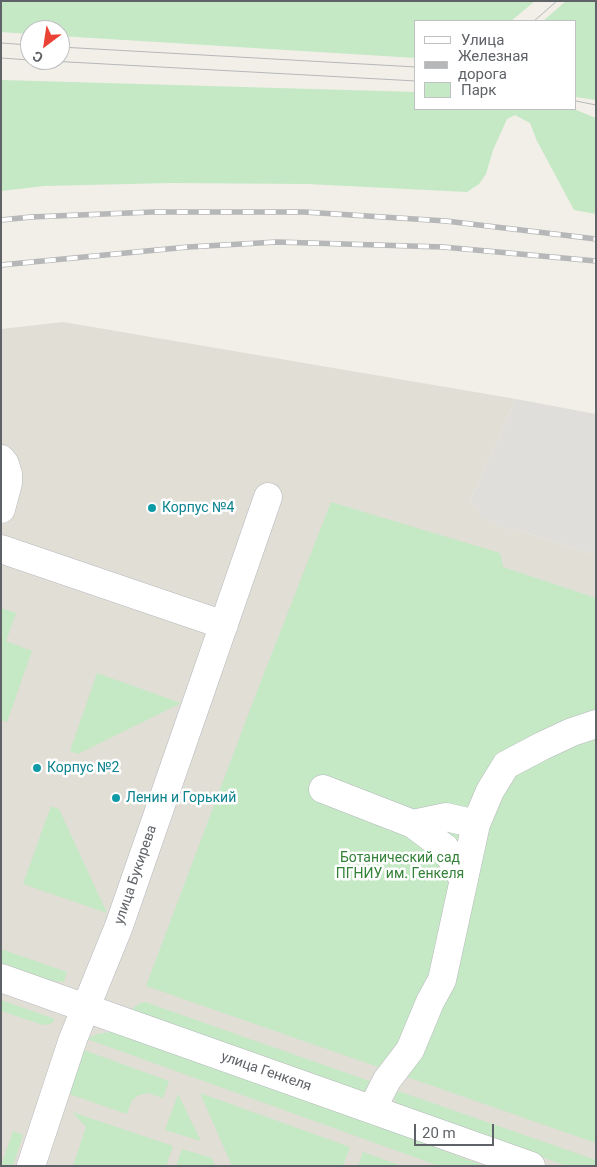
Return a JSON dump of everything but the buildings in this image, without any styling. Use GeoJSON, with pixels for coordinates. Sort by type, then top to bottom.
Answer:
{"type":"FeatureCollection","features":[{"type":"Feature","properties":{"kind":"lane"},"geometry":{"type":"LineString","coordinates":[[1,458],[8,474],[8,483],[1,509]]}},
{"type":"Feature","properties":{"kind":"lane","name":"улица Букирева"},"geometry":{"type":"LineString","coordinates":[[31,1166],[73,1039],[119,926],[268,498]]}},
{"type":"Feature","properties":{"kind":"lane"},"geometry":{"type":"LineString","coordinates":[[1,549],[224,625]]}},
{"type":"Feature","properties":{"kind":"lane"},"geometry":{"type":"LineString","coordinates":[[372,1109],[387,1080],[410,1050],[430,1002],[442,980],[476,824],[490,791],[506,765],[557,739],[596,724]]}},
{"type":"Feature","properties":{"kind":"lane"},"geometry":{"type":"LineString","coordinates":[[323,789],[413,824],[445,848],[464,880]]}},
{"type":"Feature","properties":{"kind":"lane"},"geometry":{"type":"LineString","coordinates":[[413,824],[446,817],[476,824]]}},
{"type":"Feature","properties":{"kind":"lane","name":"улица Генкеля"},"geometry":{"type":"LineString","coordinates":[[1,978],[531,1166]]}},
{"type":"Feature","properties":{"kind":"shaded area"},"geometry":{"type":"Polygon","coordinates":[[[63,322],[516,399],[470,501],[482,518],[507,529],[515,529],[596,555],[596,1166],[1,1166],[1,329],[63,322]]]}},
{"type":"Feature","properties":{"kind":"shaded area"},"geometry":{"type":"Polygon","coordinates":[[[516,399],[596,414],[596,555],[515,529],[507,529],[481,518],[470,501],[516,399]]]}},
{"type":"Feature","properties":{"kind":"green space"},"geometry":{"type":"Polygon","coordinates":[[[1,1],[535,1],[512,20],[414,20],[414,58],[70,37],[70,20],[20,20],[20,33],[1,32],[1,1]]]}},
{"type":"Feature","properties":{"kind":"green space"},"geometry":{"type":"Polygon","coordinates":[[[566,1],[596,1],[596,100],[577,97],[577,20],[544,20],[566,1]]]}},
{"type":"Feature","properties":{"kind":"green space"},"geometry":{"type":"Polygon","coordinates":[[[1,80],[414,92],[414,110],[576,110],[596,118],[596,214],[574,210],[537,141],[530,123],[515,115],[507,119],[493,150],[486,174],[479,184],[467,192],[307,184],[171,183],[44,186],[1,191],[1,80]]]}},
{"type":"Feature","properties":{"kind":"green space","name":"Ботанический сад ПГНИУ им. Генкеля"},"geometry":{"type":"Polygon","coordinates":[[[331,502],[500,553],[503,567],[596,598],[596,1143],[146,986],[254,699],[331,502]]]}},
{"type":"Feature","properties":{"kind":"green space"},"geometry":{"type":"Polygon","coordinates":[[[1,608],[16,613],[6,641],[32,651],[7,722],[1,720],[1,608]]]}},
{"type":"Feature","properties":{"kind":"green space"},"geometry":{"type":"Polygon","coordinates":[[[97,673],[181,703],[78,754],[70,751],[97,673]]]}},
{"type":"Feature","properties":{"kind":"green space"},"geometry":{"type":"Polygon","coordinates":[[[51,806],[59,809],[107,913],[23,884],[51,806]]]}},
{"type":"Feature","properties":{"kind":"green space"},"geometry":{"type":"Polygon","coordinates":[[[1,949],[67,972],[64,982],[53,981],[1,963],[1,949]]]}},
{"type":"Feature","properties":{"kind":"green space"},"geometry":{"type":"Polygon","coordinates":[[[1,1000],[55,1019],[51,1024],[43,1025],[1,1011],[1,1000]]]}},
{"type":"Feature","properties":{"kind":"green space"},"geometry":{"type":"Polygon","coordinates":[[[145,1002],[375,1083],[368,1094],[149,1019],[132,1009],[145,1002]]]}},
{"type":"Feature","properties":{"kind":"green space"},"geometry":{"type":"Polygon","coordinates":[[[117,1031],[135,1035],[485,1166],[439,1166],[87,1039],[97,1034],[117,1031]]]}},
{"type":"Feature","properties":{"kind":"green space"},"geometry":{"type":"Polygon","coordinates":[[[81,1049],[169,1081],[163,1098],[148,1093],[139,1095],[132,1100],[127,1114],[66,1093],[81,1049]]]}},
{"type":"Feature","properties":{"kind":"green space"},"geometry":{"type":"Polygon","coordinates":[[[398,1091],[596,1160],[596,1166],[567,1166],[397,1106],[394,1098],[398,1091]]]}},
{"type":"Feature","properties":{"kind":"green space"},"geometry":{"type":"Polygon","coordinates":[[[200,1093],[350,1147],[343,1166],[232,1166],[200,1093]]]}},
{"type":"Feature","properties":{"kind":"green space"},"geometry":{"type":"Polygon","coordinates":[[[178,1094],[201,1141],[165,1130],[178,1094]]]}},
{"type":"Feature","properties":{"kind":"green space"},"geometry":{"type":"Polygon","coordinates":[[[72,1112],[173,1146],[166,1166],[73,1166],[86,1127],[72,1112]]]}},
{"type":"Feature","properties":{"kind":"green space"},"geometry":{"type":"Polygon","coordinates":[[[13,1131],[23,1135],[13,1166],[1,1166],[13,1131]]]}},
{"type":"Feature","properties":{"kind":"green space"},"geometry":{"type":"Polygon","coordinates":[[[182,1149],[212,1158],[215,1166],[176,1166],[182,1149]]]}},
{"type":"Feature","properties":{"kind":"green space"},"geometry":{"type":"Polygon","coordinates":[[[363,1152],[402,1166],[358,1166],[363,1152]]]}},
{"type":"Feature","properties":{"kind":"tram line"},"geometry":{"type":"LineString","coordinates":[[535,20],[557,1]]}},
{"type":"Feature","properties":{"kind":"tram line"},"geometry":{"type":"LineString","coordinates":[[1,43],[20,44]]}},
{"type":"Feature","properties":{"kind":"tram line"},"geometry":{"type":"LineString","coordinates":[[70,48],[414,67]]}},
{"type":"Feature","properties":{"kind":"tram line"},"geometry":{"type":"LineString","coordinates":[[1,58],[20,59]]}},
{"type":"Feature","properties":{"kind":"tram line"},"geometry":{"type":"LineString","coordinates":[[70,62],[414,81]]}},
{"type":"Feature","properties":{"kind":"tram line"},"geometry":{"type":"LineString","coordinates":[[577,101],[596,105]]}},
{"type":"Feature","properties":{"kind":"railway"},"geometry":{"type":"LineString","coordinates":[[1,220],[153,212],[304,212],[446,221],[596,239]]}},
{"type":"Feature","properties":{"kind":"railway"},"geometry":{"type":"LineString","coordinates":[[1,265],[188,247],[277,242],[443,247],[596,261]]}},
{"type":"Feature","properties":{"kind":"place","name":"Корпус №4"},"geometry":{"type":"Point","coordinates":[152,508]}},
{"type":"Feature","properties":{"kind":"place","name":"Корпус №2"},"geometry":{"type":"Point","coordinates":[37,768]}},
{"type":"Feature","properties":{"kind":"place","name":"Ленин и Горький"},"geometry":{"type":"Point","coordinates":[116,798]}}]}
